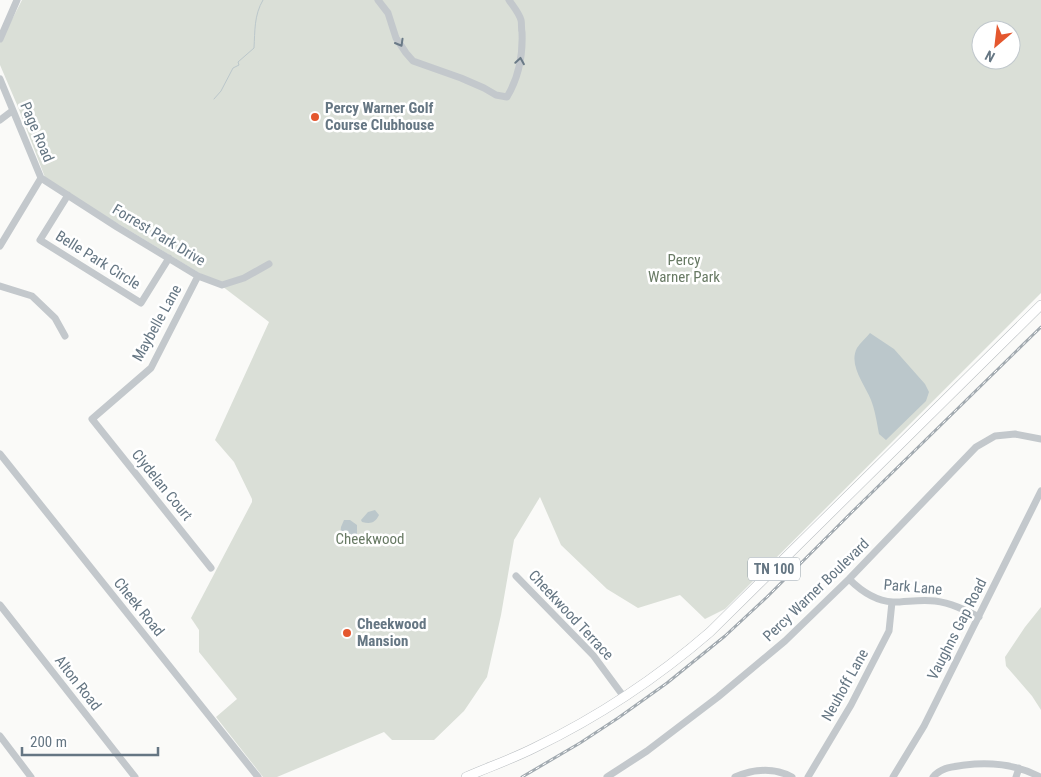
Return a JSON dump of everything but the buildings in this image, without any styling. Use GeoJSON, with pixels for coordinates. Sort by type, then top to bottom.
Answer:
{"type":"FeatureCollection","features":[{"type":"Feature","properties":{"kind":"main road","name":"TN 100"},"geometry":{"type":"LineString","coordinates":[[466,777],[577,726],[624,697],[691,648],[710,632],[1041,305]]}},
{"type":"Feature","properties":{"kind":"street"},"geometry":{"type":"LineString","coordinates":[[0,39],[17,0]]}},
{"type":"Feature","properties":{"kind":"street"},"geometry":{"type":"LineString","coordinates":[[378,0],[388,13],[396,38],[413,61],[461,78],[496,95],[507,97],[518,72],[522,47],[521,20],[508,0]]}},
{"type":"Feature","properties":{"kind":"street","name":"Page Road"},"geometry":{"type":"LineString","coordinates":[[0,79],[41,178],[0,246]]}},
{"type":"Feature","properties":{"kind":"street"},"geometry":{"type":"LineString","coordinates":[[0,120],[12,111]]}},
{"type":"Feature","properties":{"kind":"street","name":"Forrest Park Drive"},"geometry":{"type":"LineString","coordinates":[[41,178],[198,276],[222,285],[244,278],[269,264]]}},
{"type":"Feature","properties":{"kind":"street","name":"Belle Park Circle"},"geometry":{"type":"LineString","coordinates":[[68,195],[40,240],[141,303],[169,258]]}},
{"type":"Feature","properties":{"kind":"street","name":"Maybelle Lane"},"geometry":{"type":"LineString","coordinates":[[92,419],[151,368],[198,276]]}},
{"type":"Feature","properties":{"kind":"street"},"geometry":{"type":"LineString","coordinates":[[0,286],[32,296],[55,318],[65,336]]}},
{"type":"Feature","properties":{"kind":"street","name":"Clydelan Court"},"geometry":{"type":"LineString","coordinates":[[92,419],[211,568]]}},
{"type":"Feature","properties":{"kind":"street","name":"Percy Warner Boulevard"},"geometry":{"type":"LineString","coordinates":[[607,777],[647,751],[718,697],[785,641],[849,579],[976,447],[995,436],[1015,434],[1041,439]]}},
{"type":"Feature","properties":{"kind":"street","name":"Cheek Road"},"geometry":{"type":"LineString","coordinates":[[0,454],[258,777]]}},
{"type":"Feature","properties":{"kind":"street","name":"Vaughns Gap Road"},"geometry":{"type":"LineString","coordinates":[[893,777],[924,726],[1041,491]]}},
{"type":"Feature","properties":{"kind":"street","name":"Cheekwood Terrace"},"geometry":{"type":"LineString","coordinates":[[516,576],[593,654],[624,697]]}},
{"type":"Feature","properties":{"kind":"street","name":"Park Lane"},"geometry":{"type":"LineString","coordinates":[[849,579],[862,591],[877,599],[892,602],[936,601],[958,607],[979,617]]}},
{"type":"Feature","properties":{"kind":"street","name":"Neuhoff Lane"},"geometry":{"type":"LineString","coordinates":[[808,777],[851,706],[886,639],[889,631],[892,602]]}},
{"type":"Feature","properties":{"kind":"street","name":"Alton Road"},"geometry":{"type":"LineString","coordinates":[[0,605],[134,777]]}},
{"type":"Feature","properties":{"kind":"street"},"geometry":{"type":"LineString","coordinates":[[0,736],[31,777]]}},
{"type":"Feature","properties":{"kind":"street"},"geometry":{"type":"LineString","coordinates":[[933,777],[939,771],[948,767],[981,763],[1003,764],[1019,768],[1040,777]]}},
{"type":"Feature","properties":{"kind":"street"},"geometry":{"type":"LineString","coordinates":[[1016,777],[1019,768]]}},
{"type":"Feature","properties":{"kind":"street"},"geometry":{"type":"LineString","coordinates":[[734,777],[748,772],[771,770],[792,777]]}},
{"type":"Feature","properties":{"kind":"green space","name":"Percy Warner Park"},"geometry":{"type":"Polygon","coordinates":[[[22,0],[1041,0],[1041,293],[725,609],[705,619],[680,595],[638,608],[607,589],[561,545],[540,497],[514,540],[501,615],[487,677],[464,711],[434,740],[392,740],[384,732],[277,777],[263,777],[216,717],[237,699],[199,652],[199,630],[191,618],[252,502],[234,462],[215,440],[269,322],[214,280],[206,277],[46,180],[0,65],[0,43],[22,0]]]}},
{"type":"Feature","properties":{"kind":"green space"},"geometry":{"type":"Polygon","coordinates":[[[1041,607],[1041,710],[1032,696],[1006,666],[1005,657],[1041,607]]]}},
{"type":"Feature","properties":{"kind":"shaded area"},"geometry":{"type":"Polygon","coordinates":[[[870,333],[894,349],[925,384],[929,392],[926,401],[886,440],[879,434],[872,404],[856,368],[855,354],[857,348],[870,333]]]}},
{"type":"Feature","properties":{"kind":"shaded area"},"geometry":{"type":"Polygon","coordinates":[[[375,510],[379,515],[376,520],[370,523],[362,522],[361,520],[368,512],[375,510]]]}},
{"type":"Feature","properties":{"kind":"shaded area"},"geometry":{"type":"Polygon","coordinates":[[[344,520],[350,520],[357,525],[357,534],[347,538],[340,536],[344,520]]]}},
{"type":"Feature","properties":{"kind":"waterway"},"geometry":{"type":"LineString","coordinates":[[214,99],[221,91],[233,68],[239,65],[238,62],[254,48],[256,17],[263,0]]}},
{"type":"Feature","properties":{"kind":"railway"},"geometry":{"type":"LineString","coordinates":[[522,777],[618,718],[667,683],[725,636],[1041,327]]}},
{"type":"Feature","properties":{"kind":"place","name":"Percy Warner Golf Course Clubhouse"},"geometry":{"type":"Point","coordinates":[315,117]}},
{"type":"Feature","properties":{"kind":"place","name":"Cheekwood Mansion"},"geometry":{"type":"Point","coordinates":[347,633]}},
{"type":"Feature","properties":{"kind":"park label","name":"Cheekwood"},"geometry":{"type":"Point","coordinates":[370,539]}}]}
